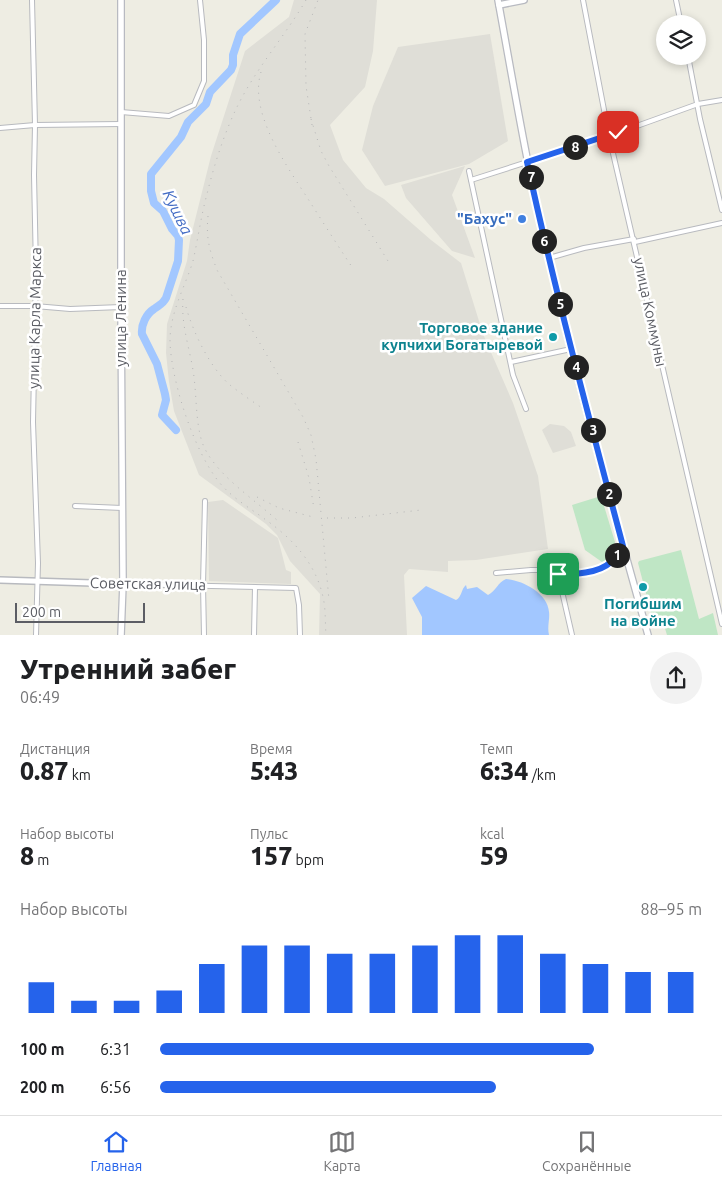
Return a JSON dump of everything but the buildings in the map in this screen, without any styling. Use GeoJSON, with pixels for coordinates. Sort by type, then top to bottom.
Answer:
{"type":"FeatureCollection","features":[{"type":"Feature","properties":{"kind":"main road","name":"улица Ленина"},"geometry":{"type":"LineString","coordinates":[[121,0],[122,635]]}},
{"type":"Feature","properties":{"kind":"main road"},"geometry":{"type":"LineString","coordinates":[[524,0],[498,3],[527,162],[548,258],[571,349],[648,635]]}},
{"type":"Feature","properties":{"kind":"street","name":"улица Карла Маркса"},"geometry":{"type":"LineString","coordinates":[[32,0],[35,125],[33,422],[36,469],[38,581],[36,635]]}},
{"type":"Feature","properties":{"kind":"street"},"geometry":{"type":"LineString","coordinates":[[121,112],[170,116],[194,106],[204,81],[204,40],[200,0]]}},
{"type":"Feature","properties":{"kind":"street","name":"улица Коммуны"},"geometry":{"type":"LineString","coordinates":[[583,0],[609,136],[722,624]]}},
{"type":"Feature","properties":{"kind":"street"},"geometry":{"type":"LineString","coordinates":[[676,0],[679,15]]}},
{"type":"Feature","properties":{"kind":"street"},"geometry":{"type":"LineString","coordinates":[[690,65],[722,210]]}},
{"type":"Feature","properties":{"kind":"street"},"geometry":{"type":"LineString","coordinates":[[471,180],[609,136],[698,104],[722,100]]}},
{"type":"Feature","properties":{"kind":"street"},"geometry":{"type":"LineString","coordinates":[[0,128],[35,125],[121,124]]}},
{"type":"Feature","properties":{"kind":"street"},"geometry":{"type":"LineString","coordinates":[[469,170],[513,375],[526,409]]}},
{"type":"Feature","properties":{"kind":"street"},"geometry":{"type":"LineString","coordinates":[[548,258],[584,248],[722,223]]}},
{"type":"Feature","properties":{"kind":"street"},"geometry":{"type":"LineString","coordinates":[[0,306],[70,309],[120,306]]}},
{"type":"Feature","properties":{"kind":"street"},"geometry":{"type":"LineString","coordinates":[[511,362],[571,349]]}},
{"type":"Feature","properties":{"kind":"street"},"geometry":{"type":"LineString","coordinates":[[204,635],[205,501]]}},
{"type":"Feature","properties":{"kind":"street"},"geometry":{"type":"LineString","coordinates":[[75,506],[122,508]]}},
{"type":"Feature","properties":{"kind":"street"},"geometry":{"type":"LineString","coordinates":[[496,573],[540,570],[558,574],[577,574],[604,567],[614,560],[623,546]]}},
{"type":"Feature","properties":{"kind":"street"},"geometry":{"type":"LineString","coordinates":[[558,574],[572,635]]}},
{"type":"Feature","properties":{"kind":"street","name":"Советская улица"},"geometry":{"type":"LineString","coordinates":[[0,580],[296,588],[299,605],[300,635]]}},
{"type":"Feature","properties":{"kind":"street"},"geometry":{"type":"LineString","coordinates":[[254,635],[255,587]]}},
{"type":"Feature","properties":{"kind":"shaded area"},"geometry":{"type":"Polygon","coordinates":[[[294,0],[377,0],[373,51],[365,87],[330,125],[343,160],[366,188],[384,199],[461,263],[483,334],[513,403],[538,476],[548,549],[476,560],[448,561],[448,572],[409,569],[404,575],[407,635],[319,635],[320,594],[290,561],[277,535],[266,524],[199,475],[174,411],[166,353],[167,324],[187,261],[190,240],[211,156],[245,51],[289,17],[294,0]]]}},
{"type":"Feature","properties":{"kind":"shaded area"},"geometry":{"type":"Polygon","coordinates":[[[490,34],[508,141],[469,164],[385,186],[362,150],[373,106],[398,47],[490,34]]]}},
{"type":"Feature","properties":{"kind":"shaded area"},"geometry":{"type":"Polygon","coordinates":[[[465,166],[452,195],[475,258],[452,251],[406,198],[401,185],[465,166]]]}},
{"type":"Feature","properties":{"kind":"shaded area"},"geometry":{"type":"Polygon","coordinates":[[[550,424],[564,426],[571,432],[576,446],[553,453],[542,430],[550,424]]]}},
{"type":"Feature","properties":{"kind":"shaded area"},"geometry":{"type":"Polygon","coordinates":[[[223,500],[278,538],[286,570],[291,572],[291,584],[209,581],[208,502],[223,500]]]}},
{"type":"Feature","properties":{"kind":"green space"},"geometry":{"type":"Polygon","coordinates":[[[601,496],[615,542],[609,560],[602,562],[585,550],[572,505],[601,496]]]}},
{"type":"Feature","properties":{"kind":"green space"},"geometry":{"type":"Polygon","coordinates":[[[681,550],[699,619],[713,613],[718,635],[667,635],[663,622],[654,624],[638,563],[639,561],[681,550]]]}},
{"type":"Feature","properties":{"kind":"water"},"geometry":{"type":"Polygon","coordinates":[[[506,579],[526,585],[539,593],[544,599],[548,605],[549,612],[549,635],[422,635],[422,617],[412,598],[426,586],[456,600],[466,585],[467,589],[477,587],[488,595],[506,579]]]}},
{"type":"Feature","properties":{"kind":"waterway","name":"Кушва"},"geometry":{"type":"LineString","coordinates":[[176,430],[162,415],[166,400],[165,394],[157,364],[142,334],[142,327],[146,317],[166,298],[178,261],[178,236],[172,229],[163,211],[154,203],[151,191],[151,174],[181,137],[188,122],[206,104],[210,92],[231,70],[233,55],[240,34],[276,0]]}},
{"type":"Feature","properties":{"kind":"railway"},"geometry":{"type":"LineString","coordinates":[[306,0],[246,91],[220,148],[203,211],[193,261],[172,320],[170,341],[171,357],[179,395],[201,453],[224,488],[276,527],[294,544],[309,563],[320,585],[323,597],[326,635]]}},
{"type":"Feature","properties":{"kind":"railway"},"geometry":{"type":"LineString","coordinates":[[312,125],[306,86],[305,34],[318,0]]}},
{"type":"Feature","properties":{"kind":"railway"},"geometry":{"type":"LineString","coordinates":[[261,72],[259,88],[260,105],[265,123],[292,174],[352,267]]}},
{"type":"Feature","properties":{"kind":"railway"},"geometry":{"type":"LineString","coordinates":[[311,119],[321,151],[329,166],[388,261]]}},
{"type":"Feature","properties":{"kind":"railway"},"geometry":{"type":"LineString","coordinates":[[208,216],[207,231],[217,270],[303,417],[311,435],[316,459],[329,600]]}},
{"type":"Feature","properties":{"kind":"railway"},"geometry":{"type":"LineString","coordinates":[[183,299],[184,326],[193,370],[198,424],[202,442],[207,453],[225,475],[278,521]]}},
{"type":"Feature","properties":{"kind":"railway"},"geometry":{"type":"LineString","coordinates":[[186,307],[198,338],[216,369],[230,385],[262,408]]}},
{"type":"Feature","properties":{"kind":"railway"},"geometry":{"type":"LineString","coordinates":[[298,442],[309,478],[314,509]]}},
{"type":"Feature","properties":{"kind":"railway"},"geometry":{"type":"LineString","coordinates":[[257,497],[279,508],[313,517]]}},
{"type":"Feature","properties":{"kind":"railway"},"geometry":{"type":"LineString","coordinates":[[327,518],[352,518],[421,510]]}},
{"type":"Feature","properties":{"kind":"place","name":"\"Бахус\""},"geometry":{"type":"Point","coordinates":[522,219]}},
{"type":"Feature","properties":{"kind":"place","name":"Торговое здание купчихи Богатыревой"},"geometry":{"type":"Point","coordinates":[553,337]}},
{"type":"Feature","properties":{"kind":"place","name":"Погибшим на войне"},"geometry":{"type":"Point","coordinates":[643,587]}},
{"type":"Feature","properties":{"kind":"route"},"geometry":{"type":"LineString","coordinates":[[558,574],[577,574],[604,567],[614,560],[623,546],[548,258],[527,162],[618,132]]}}]}
